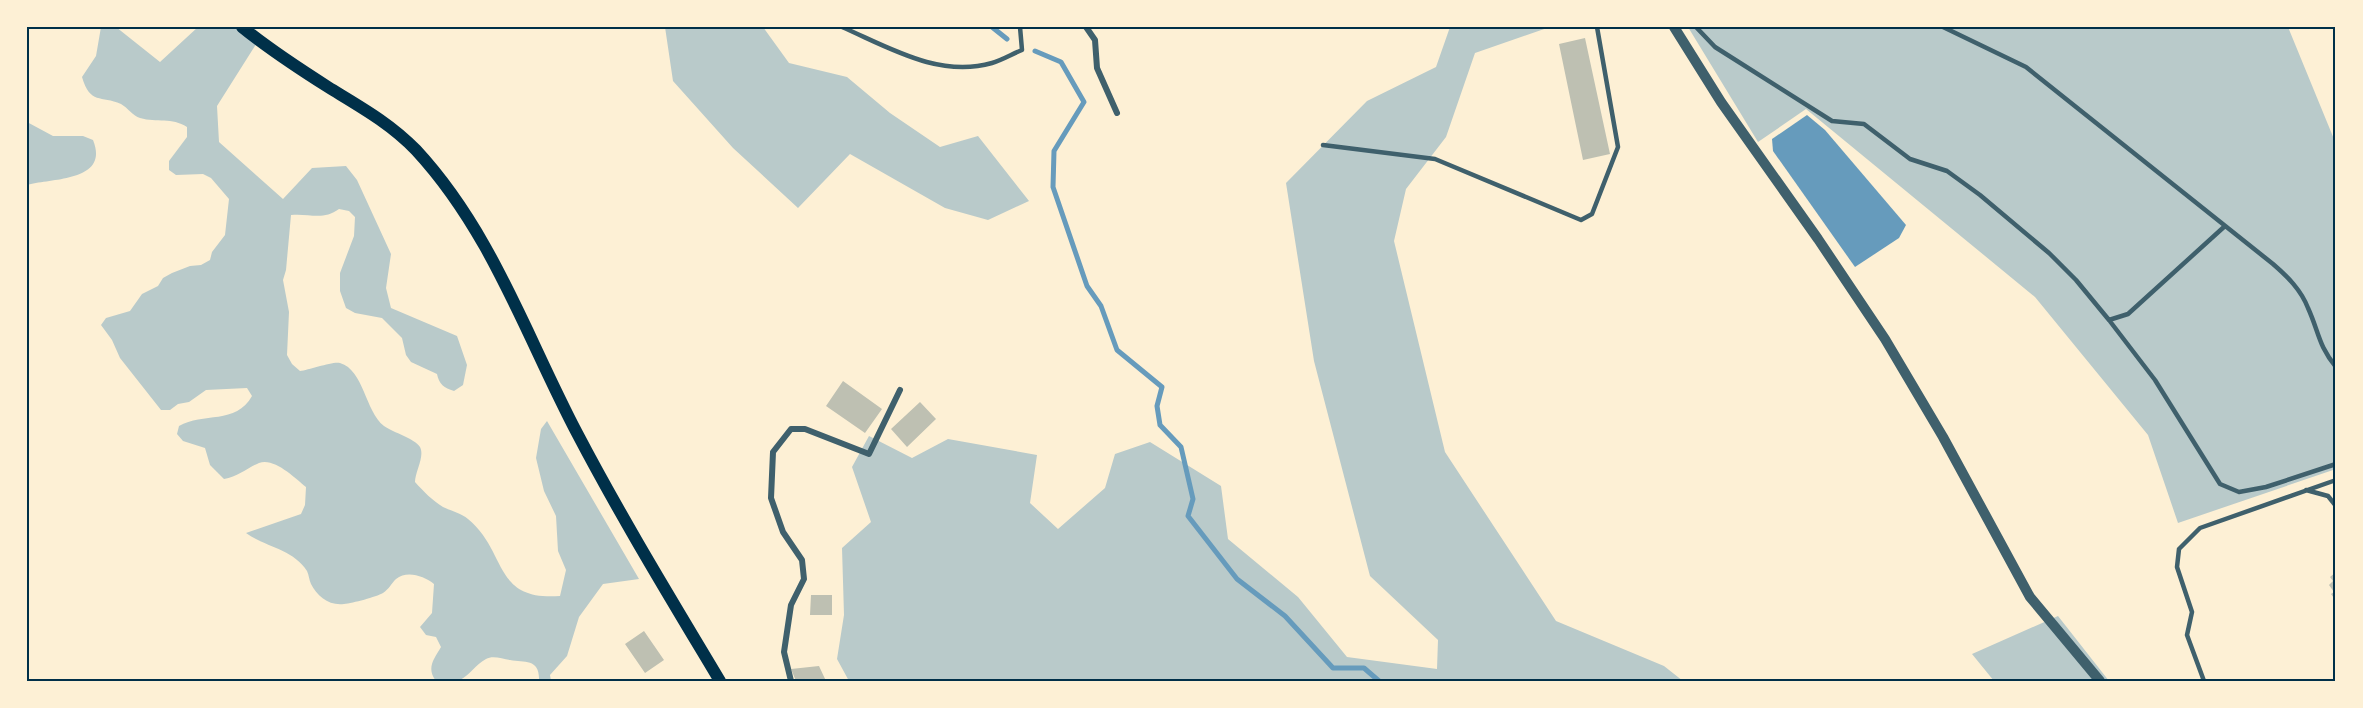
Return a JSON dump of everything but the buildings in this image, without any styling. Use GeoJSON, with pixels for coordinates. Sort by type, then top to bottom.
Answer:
{"type":"FeatureCollection","features":[{"type":"Feature","properties":{"kind":"main road"},"geometry":{"type":"LineString","coordinates":[[242,27],[267,48],[383,120],[416,150],[455,200],[497,265],[577,433],[720,681]]}},
{"type":"Feature","properties":{"kind":"street"},"geometry":{"type":"LineString","coordinates":[[1086,27],[1095,40],[1097,68],[1117,113]]}},
{"type":"Feature","properties":{"kind":"street"},"geometry":{"type":"LineString","coordinates":[[1674,27],[1720,102],[1818,238],[1885,339],[1943,437],[2030,597],[2100,681]]}},
{"type":"Feature","properties":{"kind":"street"},"geometry":{"type":"LineString","coordinates":[[791,681],[784,652],[791,605],[804,579],[802,560],[783,532],[771,498],[773,452],[791,429],[805,429],[869,454],[900,390]]}},
{"type":"Feature","properties":{"kind":"lane"},"geometry":{"type":"LineString","coordinates":[[842,27],[924,63],[961,68],[993,63],[1022,50],[1020,27]]}},
{"type":"Feature","properties":{"kind":"lane"},"geometry":{"type":"LineString","coordinates":[[1323,145],[1435,159],[1581,220],[1592,214],[1618,147],[1597,27]]}},
{"type":"Feature","properties":{"kind":"lane"},"geometry":{"type":"LineString","coordinates":[[1696,27],[1715,47],[1832,120],[1864,124],[1910,159],[1947,171],[1980,195],[2049,253],[2076,280],[2155,380],[2220,484],[2239,492],[2266,487],[2336,464]]}},
{"type":"Feature","properties":{"kind":"lane"},"geometry":{"type":"LineString","coordinates":[[1943,27],[2026,67],[2294,283],[2308,307],[2323,351],[2336,367]]}},
{"type":"Feature","properties":{"kind":"lane"},"geometry":{"type":"LineString","coordinates":[[2109,320],[2128,314],[2225,226]]}},
{"type":"Feature","properties":{"kind":"lane"},"geometry":{"type":"LineString","coordinates":[[2204,681],[2187,635],[2192,612],[2177,567],[2179,549],[2200,528],[2336,480]]}},
{"type":"Feature","properties":{"kind":"lane"},"geometry":{"type":"LineString","coordinates":[[2306,490],[2328,496],[2336,506]]}},
{"type":"Feature","properties":{"kind":"shaded area"},"geometry":{"type":"Polygon","coordinates":[[[101,27],[116,27],[160,62],[198,27],[246,27],[260,38],[217,106],[219,142],[283,199],[312,168],[346,166],[357,180],[391,254],[386,288],[391,308],[457,336],[467,365],[463,385],[454,391],[447,388],[441,383],[437,374],[411,362],[406,355],[402,338],[382,318],[355,313],[346,308],[340,291],[340,273],[354,236],[355,217],[349,211],[339,209],[322,216],[291,215],[283,280],[289,312],[287,355],[300,371],[337,363],[348,367],[359,382],[372,411],[384,426],[420,447],[421,455],[415,482],[439,505],[465,517],[481,532],[512,583],[523,591],[538,595],[560,596],[566,570],[558,551],[556,516],[544,491],[536,458],[541,429],[547,421],[639,579],[603,584],[579,617],[567,656],[550,675],[551,681],[539,681],[537,668],[530,663],[495,657],[482,661],[460,680],[436,681],[431,668],[441,647],[436,637],[426,635],[420,627],[432,613],[434,584],[420,577],[400,576],[383,593],[358,601],[339,604],[324,599],[310,582],[307,571],[294,558],[246,533],[301,514],[305,505],[306,487],[284,469],[265,462],[224,479],[210,465],[205,448],[183,441],[177,434],[179,426],[188,422],[228,415],[237,411],[252,396],[247,388],[206,390],[189,402],[178,404],[170,410],[161,410],[120,358],[112,340],[101,325],[106,318],[130,311],[142,294],[158,286],[163,278],[210,260],[212,252],[225,235],[229,199],[211,178],[203,174],[176,175],[169,170],[169,161],[187,137],[187,127],[176,122],[140,118],[121,104],[97,98],[89,92],[82,77],[96,56],[101,27]]]}},
{"type":"Feature","properties":{"kind":"shaded area"},"geometry":{"type":"Polygon","coordinates":[[[665,27],[763,27],[789,63],[847,77],[890,113],[940,147],[978,136],[1029,201],[988,220],[945,208],[850,154],[798,208],[733,148],[673,81],[665,27]]]}},
{"type":"Feature","properties":{"kind":"shaded area"},"geometry":{"type":"Polygon","coordinates":[[[1450,27],[1550,27],[1475,53],[1446,137],[1406,189],[1394,241],[1445,452],[1556,621],[1664,666],[1683,681],[849,681],[837,659],[844,615],[842,548],[871,522],[852,467],[869,436],[912,458],[948,439],[1037,455],[1030,503],[1058,529],[1105,488],[1115,454],[1150,442],[1221,486],[1228,539],[1298,597],[1347,657],[1437,669],[1438,640],[1370,576],[1314,361],[1286,183],[1367,101],[1436,67],[1450,27]]]}},
{"type":"Feature","properties":{"kind":"shaded area"},"geometry":{"type":"Polygon","coordinates":[[[1688,27],[2288,27],[2336,144],[2336,469],[2178,523],[2148,435],[2035,297],[1806,109],[1758,142],[1688,27]]]}},
{"type":"Feature","properties":{"kind":"shaded area"},"geometry":{"type":"Polygon","coordinates":[[[27,122],[53,136],[83,136],[93,140],[96,154],[93,164],[86,171],[75,176],[27,185],[27,122]]]}},
{"type":"Feature","properties":{"kind":"shaded area"},"geometry":{"type":"Polygon","coordinates":[[[2058,616],[2109,681],[1994,681],[1972,654],[2058,616]]]}},
{"type":"Feature","properties":{"kind":"water"},"geometry":{"type":"Polygon","coordinates":[[[1807,115],[1825,130],[1906,225],[1899,238],[1855,267],[1773,151],[1772,139],[1807,115]]]}},
{"type":"Feature","properties":{"kind":"waterway"},"geometry":{"type":"LineString","coordinates":[[992,27],[1007,39]]}},
{"type":"Feature","properties":{"kind":"waterway"},"geometry":{"type":"LineString","coordinates":[[1035,51],[1061,62],[1084,102],[1054,151],[1053,187],[1087,286],[1101,306],[1117,350],[1162,387],[1157,406],[1160,425],[1181,447],[1193,499],[1188,516],[1237,579],[1285,616],[1333,668],[1364,668],[1379,681]]}}]}
